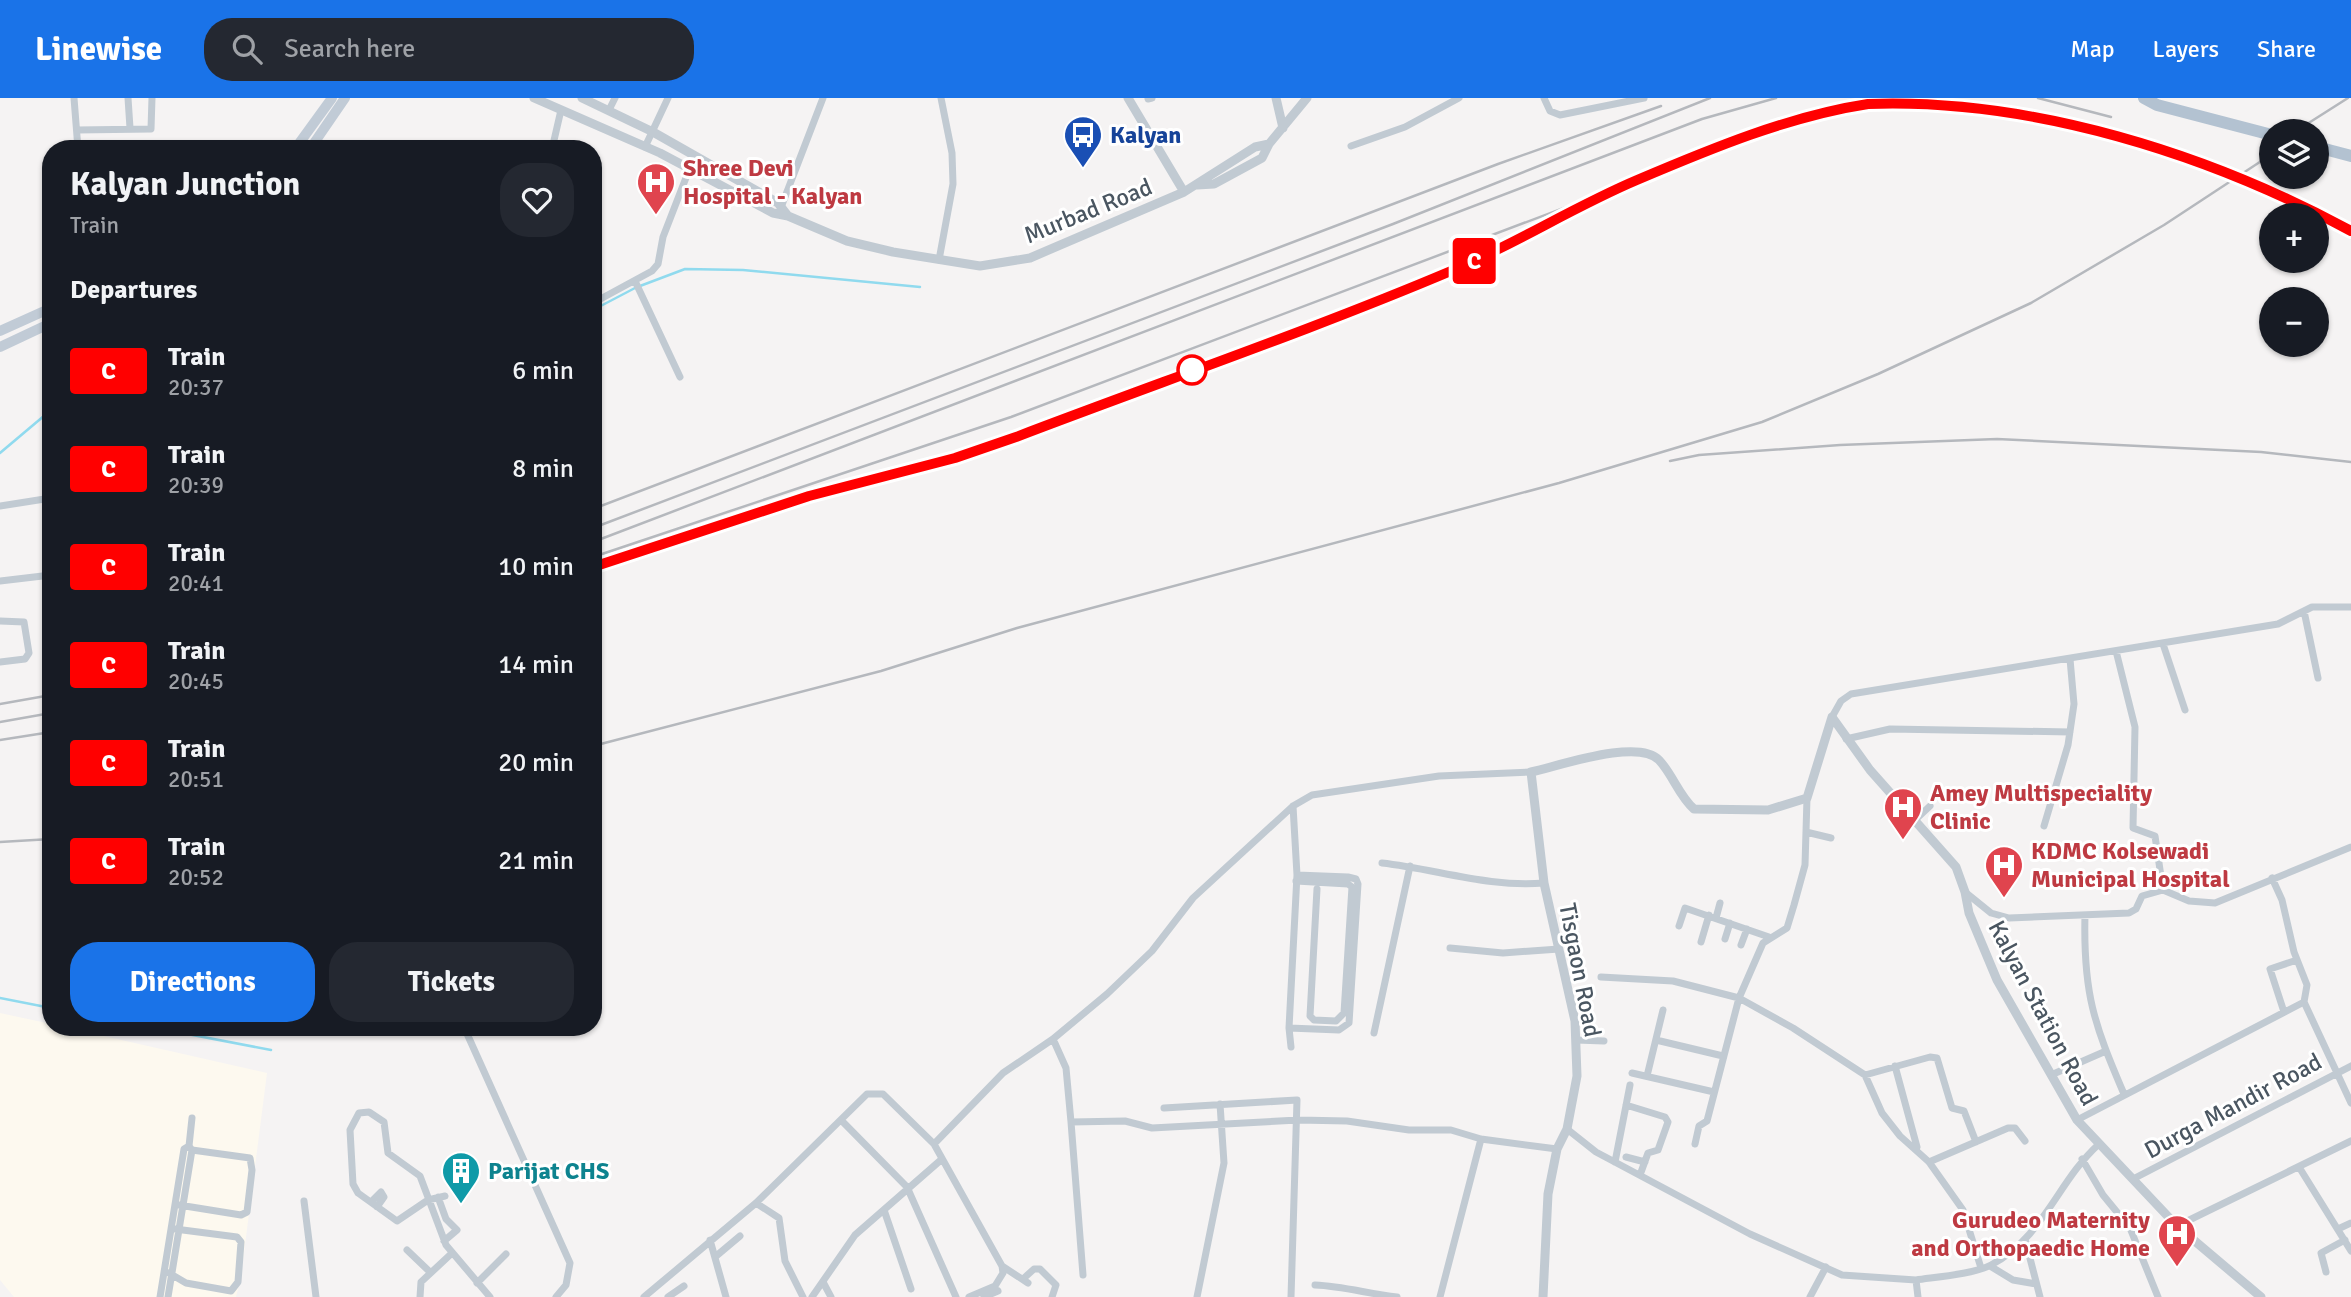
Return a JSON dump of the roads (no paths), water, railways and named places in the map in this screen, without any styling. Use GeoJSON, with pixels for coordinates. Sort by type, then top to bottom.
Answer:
{"type":"FeatureCollection","features":[{"type":"Feature","properties":{"kind":"main road"},"geometry":{"type":"LineString","coordinates":[[302,140],[332,98]]}},
{"type":"Feature","properties":{"kind":"main road"},"geometry":{"type":"LineString","coordinates":[[316,140],[345,98]]}},
{"type":"Feature","properties":{"kind":"main road"},"geometry":{"type":"LineString","coordinates":[[2144,98],[2157,105],[2259,132]]}},
{"type":"Feature","properties":{"kind":"main road"},"geometry":{"type":"LineString","coordinates":[[2329,150],[2351,156]]}},
{"type":"Feature","properties":{"kind":"main road"},"geometry":{"type":"LineString","coordinates":[[0,331],[42,312]]}},
{"type":"Feature","properties":{"kind":"main road"},"geometry":{"type":"LineString","coordinates":[[0,347],[42,327]]}},
{"type":"Feature","properties":{"kind":"street"},"geometry":{"type":"LineString","coordinates":[[75,98],[78,140]]}},
{"type":"Feature","properties":{"kind":"street"},"geometry":{"type":"LineString","coordinates":[[128,98],[131,128]]}},
{"type":"Feature","properties":{"kind":"street"},"geometry":{"type":"LineString","coordinates":[[77,130],[152,128],[152,98]]}},
{"type":"Feature","properties":{"kind":"street","name":"Murbad Road"},"geometry":{"type":"LineString","coordinates":[[534,98],[847,241],[980,266],[1030,258],[1197,185],[1214,184],[1262,158],[1269,144],[1307,98]]}},
{"type":"Feature","properties":{"kind":"street","name":"Murbad Road"},"geometry":{"type":"LineString","coordinates":[[582,98],[653,132],[782,213]]}},
{"type":"Feature","properties":{"kind":"street"},"geometry":{"type":"LineString","coordinates":[[609,110],[615,98]]}},
{"type":"Feature","properties":{"kind":"street"},"geometry":{"type":"LineString","coordinates":[[645,147],[668,98]]}},
{"type":"Feature","properties":{"kind":"street"},"geometry":{"type":"LineString","coordinates":[[782,213],[823,98]]}},
{"type":"Feature","properties":{"kind":"street"},"geometry":{"type":"LineString","coordinates":[[939,260],[953,184],[953,153],[941,98]]}},
{"type":"Feature","properties":{"kind":"street"},"geometry":{"type":"LineString","coordinates":[[1128,98],[1184,192]]}},
{"type":"Feature","properties":{"kind":"street"},"geometry":{"type":"LineString","coordinates":[[1276,98],[1283,128]]}},
{"type":"Feature","properties":{"kind":"street"},"geometry":{"type":"LineString","coordinates":[[1351,146],[1405,127],[1459,98]]}},
{"type":"Feature","properties":{"kind":"street"},"geometry":{"type":"LineString","coordinates":[[1544,98],[1550,111],[1560,115],[1644,98]]}},
{"type":"Feature","properties":{"kind":"street"},"geometry":{"type":"LineString","coordinates":[[554,140],[561,110]]}},
{"type":"Feature","properties":{"kind":"street"},"geometry":{"type":"LineString","coordinates":[[602,298],[652,271],[658,264],[663,237],[689,170]]}},
{"type":"Feature","properties":{"kind":"street"},"geometry":{"type":"LineString","coordinates":[[635,281],[680,377]]}},
{"type":"Feature","properties":{"kind":"street"},"geometry":{"type":"LineString","coordinates":[[0,506],[42,499]]}},
{"type":"Feature","properties":{"kind":"street"},"geometry":{"type":"LineString","coordinates":[[0,581],[42,576]]}},
{"type":"Feature","properties":{"kind":"street"},"geometry":{"type":"LineString","coordinates":[[1695,1144],[1699,1126],[1707,1121],[1739,998],[1763,943],[1787,928],[1805,865],[1807,798],[1832,717],[1841,701],[1851,694],[2278,624],[2304,611],[2321,607],[2351,607]]}},
{"type":"Feature","properties":{"kind":"street"},"geometry":{"type":"LineString","coordinates":[[2304,611],[2318,678]]}},
{"type":"Feature","properties":{"kind":"street"},"geometry":{"type":"LineString","coordinates":[[0,621],[24,622],[29,653],[25,659],[0,663]]}},
{"type":"Feature","properties":{"kind":"street"},"geometry":{"type":"LineString","coordinates":[[2163,644],[2185,710]]}},
{"type":"Feature","properties":{"kind":"street"},"geometry":{"type":"LineString","coordinates":[[2116,652],[2135,727],[2133,828],[2155,836],[2163,890]]}},
{"type":"Feature","properties":{"kind":"street"},"geometry":{"type":"LineString","coordinates":[[2044,826],[2070,732],[2074,704],[2070,659]]}},
{"type":"Feature","properties":{"kind":"street","name":"Kalyan Station Road"},"geometry":{"type":"LineString","coordinates":[[1832,717],[1846,739],[1956,867],[1969,913],[1997,979],[2077,1120],[2176,1226],[2261,1297]]}},
{"type":"Feature","properties":{"kind":"street"},"geometry":{"type":"LineString","coordinates":[[1846,739],[1890,729],[2070,732]]}},
{"type":"Feature","properties":{"kind":"street"},"geometry":{"type":"LineString","coordinates":[[934,1144],[1003,1073],[1053,1039],[1107,994],[1152,951],[1193,898],[1293,806],[1312,795],[1439,776],[1531,772],[1634,750],[1646,751],[1658,759],[1695,810],[1769,810],[1807,798]]}},
{"type":"Feature","properties":{"kind":"street","name":"Tisgaon Road"},"geometry":{"type":"LineString","coordinates":[[1531,772],[1544,883],[1575,1021],[1577,1076],[1567,1129],[1557,1149],[1545,1220],[1543,1297]]}},
{"type":"Feature","properties":{"kind":"street"},"geometry":{"type":"LineString","coordinates":[[1291,1047],[1289,1028],[1296,878],[1293,806]]}},
{"type":"Feature","properties":{"kind":"street"},"geometry":{"type":"LineString","coordinates":[[1914,821],[1930,807]]}},
{"type":"Feature","properties":{"kind":"street"},"geometry":{"type":"LineString","coordinates":[[1806,832],[1831,838]]}},
{"type":"Feature","properties":{"kind":"street"},"geometry":{"type":"LineString","coordinates":[[1965,892],[1999,917],[2133,912],[2141,896],[2163,890],[2189,901],[2215,903],[2351,847]]}},
{"type":"Feature","properties":{"kind":"street"},"geometry":{"type":"LineString","coordinates":[[1382,863],[1514,886],[1544,883]]}},
{"type":"Feature","properties":{"kind":"street"},"geometry":{"type":"LineString","coordinates":[[1374,1033],[1410,866]]}},
{"type":"Feature","properties":{"kind":"street"},"geometry":{"type":"LineString","coordinates":[[1289,1028],[1339,1030],[1349,1023],[1358,884],[1356,879],[1348,877],[1296,878]]}},
{"type":"Feature","properties":{"kind":"street"},"geometry":{"type":"LineString","coordinates":[[1296,878],[1348,884],[1352,887],[1344,1013],[1336,1021],[1314,1020],[1310,1016],[1317,889]]}},
{"type":"Feature","properties":{"kind":"street"},"geometry":{"type":"LineString","coordinates":[[2272,878],[2282,900],[2302,984]]}},
{"type":"Feature","properties":{"kind":"street"},"geometry":{"type":"LineString","coordinates":[[1701,942],[1720,903]]}},
{"type":"Feature","properties":{"kind":"street"},"geometry":{"type":"LineString","coordinates":[[1679,926],[1684,908],[1769,937]]}},
{"type":"Feature","properties":{"kind":"street"},"geometry":{"type":"LineString","coordinates":[[2085,915],[2085,978],[2089,1005],[2124,1094]]}},
{"type":"Feature","properties":{"kind":"street"},"geometry":{"type":"LineString","coordinates":[[1725,939],[1730,923]]}},
{"type":"Feature","properties":{"kind":"street"},"geometry":{"type":"LineString","coordinates":[[1741,945],[1747,929]]}},
{"type":"Feature","properties":{"kind":"street"},"geometry":{"type":"LineString","coordinates":[[1450,948],[1503,953],[1559,949]]}},
{"type":"Feature","properties":{"kind":"street"},"geometry":{"type":"LineString","coordinates":[[2295,961],[2307,985],[2304,1002],[2351,1103]]}},
{"type":"Feature","properties":{"kind":"street"},"geometry":{"type":"LineString","coordinates":[[2284,1012],[2270,969],[2295,961]]}},
{"type":"Feature","properties":{"kind":"street"},"geometry":{"type":"LineString","coordinates":[[1601,977],[1673,981],[1739,998],[1793,1028],[1865,1075],[1882,1113],[1900,1136],[1917,1148],[1929,1162],[1963,1210],[1985,1267],[2012,1280],[2036,1284]]}},
{"type":"Feature","properties":{"kind":"street"},"geometry":{"type":"LineString","coordinates":[[2077,1120],[2304,1002]]}},
{"type":"Feature","properties":{"kind":"street"},"geometry":{"type":"LineString","coordinates":[[1647,1076],[1663,1010]]}},
{"type":"Feature","properties":{"kind":"street"},"geometry":{"type":"LineString","coordinates":[[468,1036],[570,1263],[566,1285],[556,1297]]}},
{"type":"Feature","properties":{"kind":"street"},"geometry":{"type":"LineString","coordinates":[[1053,1039],[1066,1068],[1083,1275]]}},
{"type":"Feature","properties":{"kind":"street"},"geometry":{"type":"LineString","coordinates":[[1576,1040],[1604,1041]]}},
{"type":"Feature","properties":{"kind":"street"},"geometry":{"type":"LineString","coordinates":[[1656,1040],[1723,1056]]}},
{"type":"Feature","properties":{"kind":"street"},"geometry":{"type":"LineString","coordinates":[[2052,1075],[2106,1051]]}},
{"type":"Feature","properties":{"kind":"street"},"geometry":{"type":"LineString","coordinates":[[1865,1075],[1930,1057],[1939,1060],[1952,1108],[1964,1111],[1976,1142]]}},
{"type":"Feature","properties":{"kind":"street"},"geometry":{"type":"LineString","coordinates":[[1895,1066],[1917,1148]]}},
{"type":"Feature","properties":{"kind":"street","name":"Durga Mandir Road"},"geometry":{"type":"LineString","coordinates":[[2133,1179],[2351,1066]]}},
{"type":"Feature","properties":{"kind":"street"},"geometry":{"type":"LineString","coordinates":[[1632,1073],[1714,1092]]}},
{"type":"Feature","properties":{"kind":"street"},"geometry":{"type":"LineString","coordinates":[[1615,1162],[1630,1085]]}},
{"type":"Feature","properties":{"kind":"street"},"geometry":{"type":"LineString","coordinates":[[644,1297],[755,1203],[867,1094],[883,1094],[934,1144],[1002,1266],[998,1291]]}},
{"type":"Feature","properties":{"kind":"street"},"geometry":{"type":"LineString","coordinates":[[1164,1108],[1295,1099],[1298,1102],[1292,1297]]}},
{"type":"Feature","properties":{"kind":"street"},"geometry":{"type":"LineString","coordinates":[[1197,1297],[1224,1163],[1220,1104]]}},
{"type":"Feature","properties":{"kind":"street"},"geometry":{"type":"LineString","coordinates":[[1626,1105],[1665,1117],[1668,1122],[1658,1150],[1648,1153],[1640,1175]]}},
{"type":"Feature","properties":{"kind":"street"},"geometry":{"type":"LineString","coordinates":[[444,1241],[457,1230],[446,1219],[442,1196],[428,1200],[397,1221],[358,1193],[353,1184],[350,1130],[359,1113],[364,1111],[384,1122],[388,1153],[420,1176],[428,1200],[444,1241],[490,1297]]}},
{"type":"Feature","properties":{"kind":"street"},"geometry":{"type":"LineString","coordinates":[[191,1148],[192,1118]]}},
{"type":"Feature","properties":{"kind":"street"},"geometry":{"type":"LineString","coordinates":[[841,1120],[907,1187],[956,1297]]}},
{"type":"Feature","properties":{"kind":"street"},"geometry":{"type":"LineString","coordinates":[[1071,1122],[1125,1121],[1152,1128],[1298,1120],[1347,1121],[1409,1130],[1451,1130],[1481,1139],[1557,1149]]}},
{"type":"Feature","properties":{"kind":"street"},"geometry":{"type":"LineString","coordinates":[[1929,1162],[2012,1127],[2025,1140]]}},
{"type":"Feature","properties":{"kind":"street"},"geometry":{"type":"LineString","coordinates":[[1567,1129],[1615,1162],[1750,1234],[1842,1275],[1916,1280],[1985,1267],[2025,1239],[2039,1227],[2082,1159],[2099,1144]]}},
{"type":"Feature","properties":{"kind":"street"},"geometry":{"type":"LineString","coordinates":[[1440,1297],[1481,1139]]}},
{"type":"Feature","properties":{"kind":"street"},"geometry":{"type":"LineString","coordinates":[[2176,1226],[2351,1141]]}},
{"type":"Feature","properties":{"kind":"street"},"geometry":{"type":"LineString","coordinates":[[168,1297],[168,1273],[179,1205],[184,1149],[250,1158],[247,1212],[241,1214],[179,1205]]}},
{"type":"Feature","properties":{"kind":"street"},"geometry":{"type":"LineString","coordinates":[[1626,1157],[1645,1162]]}},
{"type":"Feature","properties":{"kind":"street"},"geometry":{"type":"LineString","coordinates":[[812,1297],[855,1235],[942,1159]]}},
{"type":"Feature","properties":{"kind":"street"},"geometry":{"type":"LineString","coordinates":[[2082,1159],[2103,1195],[2130,1228],[2158,1297]]}},
{"type":"Feature","properties":{"kind":"street"},"geometry":{"type":"LineString","coordinates":[[2299,1167],[2351,1251]]}},
{"type":"Feature","properties":{"kind":"street"},"geometry":{"type":"LineString","coordinates":[[304,1201],[316,1297]]}},
{"type":"Feature","properties":{"kind":"street"},"geometry":{"type":"LineString","coordinates":[[755,1203],[779,1218],[785,1261],[800,1296]]}},
{"type":"Feature","properties":{"kind":"street"},"geometry":{"type":"LineString","coordinates":[[884,1210],[911,1289]]}},
{"type":"Feature","properties":{"kind":"street"},"geometry":{"type":"LineString","coordinates":[[2338,1229],[2351,1223]]}},
{"type":"Feature","properties":{"kind":"street"},"geometry":{"type":"LineString","coordinates":[[168,1273],[186,1283],[231,1291],[238,1282],[241,1242],[237,1237],[175,1229]]}},
{"type":"Feature","properties":{"kind":"street"},"geometry":{"type":"LineString","coordinates":[[715,1257],[740,1236]]}},
{"type":"Feature","properties":{"kind":"street"},"geometry":{"type":"LineString","coordinates":[[2025,1239],[2040,1297]]}},
{"type":"Feature","properties":{"kind":"street"},"geometry":{"type":"LineString","coordinates":[[710,1240],[726,1297]]}},
{"type":"Feature","properties":{"kind":"street"},"geometry":{"type":"LineString","coordinates":[[2326,1272],[2322,1251],[2345,1240]]}},
{"type":"Feature","properties":{"kind":"street"},"geometry":{"type":"LineString","coordinates":[[407,1250],[430,1272]]}},
{"type":"Feature","properties":{"kind":"street"},"geometry":{"type":"LineString","coordinates":[[420,1297],[421,1282],[452,1254]]}},
{"type":"Feature","properties":{"kind":"street"},"geometry":{"type":"LineString","coordinates":[[477,1283],[506,1254]]}},
{"type":"Feature","properties":{"kind":"street"},"geometry":{"type":"LineString","coordinates":[[1002,1266],[1026,1281],[1034,1269],[1040,1269],[1056,1284],[1052,1297]]}},
{"type":"Feature","properties":{"kind":"street"},"geometry":{"type":"LineString","coordinates":[[1810,1297],[1826,1268]]}},
{"type":"Feature","properties":{"kind":"street"},"geometry":{"type":"LineString","coordinates":[[160,1297],[168,1273]]}},
{"type":"Feature","properties":{"kind":"street"},"geometry":{"type":"LineString","coordinates":[[1916,1280],[1918,1297]]}},
{"type":"Feature","properties":{"kind":"street"},"geometry":{"type":"LineString","coordinates":[[823,1282],[831,1297]]}},
{"type":"Feature","properties":{"kind":"street"},"geometry":{"type":"LineString","coordinates":[[1315,1285],[1397,1297]]}},
{"type":"Feature","properties":{"kind":"street"},"geometry":{"type":"LineString","coordinates":[[668,1297],[684,1286]]}},
{"type":"Feature","properties":{"kind":"street"},"geometry":{"type":"LineString","coordinates":[[654,1288],[658,1297]]}},
{"type":"Feature","properties":{"kind":"street"},"geometry":{"type":"LineString","coordinates":[[973,1296],[998,1291]]}},
{"type":"Feature","properties":{"kind":"street"},"geometry":{"type":"LineString","coordinates":[[984,1297],[998,1291]]}},
{"type":"Feature","properties":{"kind":"waterway"},"geometry":{"type":"LineString","coordinates":[[640,286],[685,269],[743,270],[920,287]]}},
{"type":"Feature","properties":{"kind":"waterway"},"geometry":{"type":"LineString","coordinates":[[602,305],[635,288]]}},
{"type":"Feature","properties":{"kind":"waterway"},"geometry":{"type":"LineString","coordinates":[[0,453],[42,418]]}},
{"type":"Feature","properties":{"kind":"waterway"},"geometry":{"type":"LineString","coordinates":[[0,998],[42,1006]]}},
{"type":"Feature","properties":{"kind":"waterway"},"geometry":{"type":"LineString","coordinates":[[198,1036],[271,1050]]}},
{"type":"Feature","properties":{"kind":"railway"},"geometry":{"type":"LineString","coordinates":[[602,525],[1393,224],[1710,98]]}},
{"type":"Feature","properties":{"kind":"railway"},"geometry":{"type":"LineString","coordinates":[[602,539],[1702,119],[1776,98]]}},
{"type":"Feature","properties":{"kind":"railway"},"geometry":{"type":"LineString","coordinates":[[2038,98],[2111,117]]}},
{"type":"Feature","properties":{"kind":"railway"},"geometry":{"type":"LineString","coordinates":[[2315,119],[2348,98]]}},
{"type":"Feature","properties":{"kind":"railway"},"geometry":{"type":"LineString","coordinates":[[602,554],[1011,417],[1746,139],[1803,120],[1861,106],[1901,101],[1959,103],[2017,110],[2076,122],[2134,138],[2247,180],[2351,231]]}},
{"type":"Feature","properties":{"kind":"railway"},"geometry":{"type":"LineString","coordinates":[[602,506],[1498,164],[1661,106]]}},
{"type":"Feature","properties":{"kind":"railway"},"geometry":{"type":"LineString","coordinates":[[602,744],[881,671],[1017,628],[1559,483],[1762,422],[1878,374],[2031,303],[2164,225],[2259,163]]}},
{"type":"Feature","properties":{"kind":"railway"},"geometry":{"type":"LineString","coordinates":[[794,500],[955,458],[1016,437],[1450,272],[1565,216]]}},
{"type":"Feature","properties":{"kind":"railway"},"geometry":{"type":"LineString","coordinates":[[1670,461],[1699,455],[1840,445],[1997,439],[2261,452],[2351,462]]}},
{"type":"Feature","properties":{"kind":"railway"},"geometry":{"type":"LineString","coordinates":[[0,704],[42,697]]}},
{"type":"Feature","properties":{"kind":"railway"},"geometry":{"type":"LineString","coordinates":[[0,722],[42,715]]}},
{"type":"Feature","properties":{"kind":"railway"},"geometry":{"type":"LineString","coordinates":[[0,740],[42,733]]}},
{"type":"Feature","properties":{"kind":"railway"},"geometry":{"type":"LineString","coordinates":[[0,842],[42,840]]}},
{"type":"Feature","properties":{"kind":"train","name":"C"},"geometry":{"type":"LineString","coordinates":[[602,564],[809,496],[955,458],[1016,437],[1450,272],[1633,181],[1795,122],[1867,104],[1930,100],[1988,103],[2102,124],[2198,159],[2280,195],[2351,231]]}},
{"type":"Feature","properties":{"kind":"place","name":"Kalyan"},"geometry":{"type":"Point","coordinates":[1083,169]}},
{"type":"Feature","properties":{"kind":"place","name":"Shree Devi Hospital - Kalyan"},"geometry":{"type":"Point","coordinates":[656,216]}},
{"type":"Feature","properties":{"kind":"place","name":"Amey Multispeciality Clinic"},"geometry":{"type":"Point","coordinates":[1903,841]}},
{"type":"Feature","properties":{"kind":"place","name":"KDMC Kolsewadi Municipal Hospital"},"geometry":{"type":"Point","coordinates":[2004,899]}},
{"type":"Feature","properties":{"kind":"place","name":"Parijat CHS"},"geometry":{"type":"Point","coordinates":[461,1205]}},
{"type":"Feature","properties":{"kind":"place","name":"Gurudeo Maternity and Orthopaedic Home"},"geometry":{"type":"Point","coordinates":[2177,1268]}}]}
